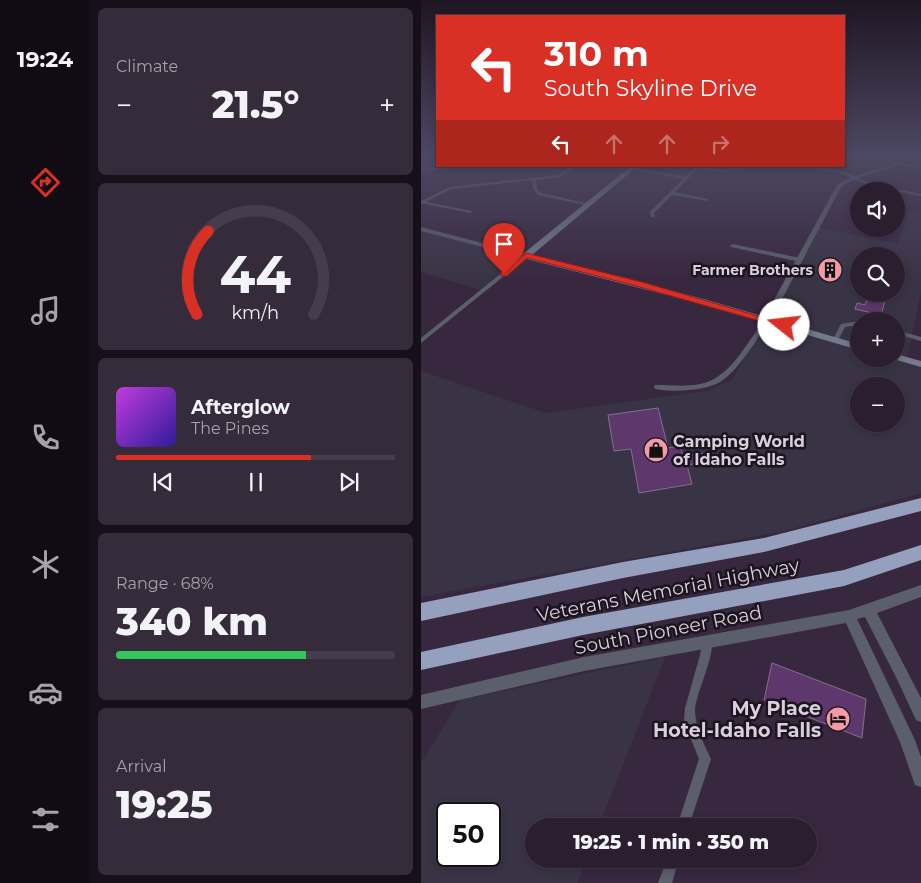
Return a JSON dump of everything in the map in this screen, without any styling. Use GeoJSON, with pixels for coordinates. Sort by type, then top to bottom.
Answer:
{"type":"FeatureCollection","features":[{"type":"Feature","properties":{"kind":"highway","name":"Veterans Memorial Highway"},"geometry":{"type":"LineString","coordinates":[[421,612],[623,570],[764,545],[921,504]]}},
{"type":"Feature","properties":{"kind":"highway","name":"Veterans Memorial Highway"},"geometry":{"type":"LineString","coordinates":[[421,661],[583,626],[844,578],[921,552]]}},
{"type":"Feature","properties":{"kind":"main road"},"geometry":{"type":"LineString","coordinates":[[526,256],[597,196]]}},
{"type":"Feature","properties":{"kind":"main road"},"geometry":{"type":"LineString","coordinates":[[526,256],[639,284],[850,344]]}},
{"type":"Feature","properties":{"kind":"main road"},"geometry":{"type":"LineString","coordinates":[[905,360],[921,364]]}},
{"type":"Feature","properties":{"kind":"street"},"geometry":{"type":"LineString","coordinates":[[421,202],[433,196]]}},
{"type":"Feature","properties":{"kind":"street"},"geometry":{"type":"LineString","coordinates":[[551,196],[588,204]]}},
{"type":"Feature","properties":{"kind":"street"},"geometry":{"type":"LineString","coordinates":[[653,216],[652,213],[668,196]]}},
{"type":"Feature","properties":{"kind":"street"},"geometry":{"type":"LineString","coordinates":[[687,196],[706,200]]}},
{"type":"Feature","properties":{"kind":"street"},"geometry":{"type":"LineString","coordinates":[[657,387],[699,388],[726,377],[767,320],[834,196]]}},
{"type":"Feature","properties":{"kind":"street"},"geometry":{"type":"LineString","coordinates":[[421,202],[470,212]]}},
{"type":"Feature","properties":{"kind":"street"},"geometry":{"type":"LineString","coordinates":[[421,229],[526,256]]}},
{"type":"Feature","properties":{"kind":"street"},"geometry":{"type":"LineString","coordinates":[[733,246],[800,260]]}},
{"type":"Feature","properties":{"kind":"street"},"geometry":{"type":"LineString","coordinates":[[421,341],[526,256]]}},
{"type":"Feature","properties":{"kind":"street"},"geometry":{"type":"LineString","coordinates":[[835,340],[843,325],[850,324]]}},
{"type":"Feature","properties":{"kind":"street"},"geometry":{"type":"LineString","coordinates":[[905,335],[921,339]]}},
{"type":"Feature","properties":{"kind":"street","name":"South Pioneer Road"},"geometry":{"type":"LineString","coordinates":[[421,702],[584,664],[849,616],[869,611],[921,591]]}},
{"type":"Feature","properties":{"kind":"street"},"geometry":{"type":"LineString","coordinates":[[869,611],[921,715]]}},
{"type":"Feature","properties":{"kind":"street"},"geometry":{"type":"LineString","coordinates":[[849,616],[907,740],[921,779]]}},
{"type":"Feature","properties":{"kind":"street"},"geometry":{"type":"LineString","coordinates":[[686,818],[705,759],[691,722],[690,708],[707,641]]}},
{"type":"Feature","properties":{"kind":"street"},"geometry":{"type":"LineString","coordinates":[[665,883],[670,868]]}},
{"type":"Feature","properties":{"kind":"shaded area"},"geometry":{"type":"Polygon","coordinates":[[[908,210],[921,212],[921,291],[907,360],[921,364],[921,493],[784,531],[421,597],[421,371],[546,413],[708,391],[732,380],[817,227],[850,234],[850,237],[865,237],[898,244],[900,237],[905,237],[905,220],[908,210]]]}},
{"type":"Feature","properties":{"kind":"shaded area"},"geometry":{"type":"Polygon","coordinates":[[[421,229],[526,256],[484,291],[421,272],[421,229]]]}},
{"type":"Feature","properties":{"kind":"shaded area"},"geometry":{"type":"Polygon","coordinates":[[[665,657],[602,818],[525,818],[525,868],[583,868],[577,883],[421,883],[421,763],[460,700],[665,657]]]}},
{"type":"Feature","properties":{"kind":"building","name":"Farmer Brothers"},"geometry":{"type":"Polygon","coordinates":[[[825,262],[841,265],[835,279],[818,275],[825,262]]]}},
{"type":"Feature","properties":{"kind":"building"},"geometry":{"type":"Polygon","coordinates":[[[866,302],[885,302],[882,312],[868,312],[855,309],[857,303],[865,305],[866,302]]]}},
{"type":"Feature","properties":{"kind":"building","name":"Camping World of Idaho Falls"},"geometry":{"type":"Polygon","coordinates":[[[658,408],[668,448],[680,446],[683,456],[702,453],[705,462],[687,465],[692,484],[639,493],[631,449],[614,451],[608,415],[658,408]]]}},
{"type":"Feature","properties":{"kind":"building","name":"My Place Hotel-Idaho Falls"},"geometry":{"type":"Polygon","coordinates":[[[772,663],[866,699],[862,738],[764,700],[772,663]]]}},
{"type":"Feature","properties":{"kind":"place","name":"Farmer Brothers"},"geometry":{"type":"Point","coordinates":[830,270]}},
{"type":"Feature","properties":{"kind":"place","name":"Camping World of Idaho Falls"},"geometry":{"type":"Point","coordinates":[656,450]}},
{"type":"Feature","properties":{"kind":"place","name":"My Place Hotel-Idaho Falls"},"geometry":{"type":"Point","coordinates":[838,719]}},
{"type":"Feature","properties":{"kind":"route"},"geometry":{"type":"LineString","coordinates":[[504,274],[526,256],[639,284],[784,325]]}}]}
